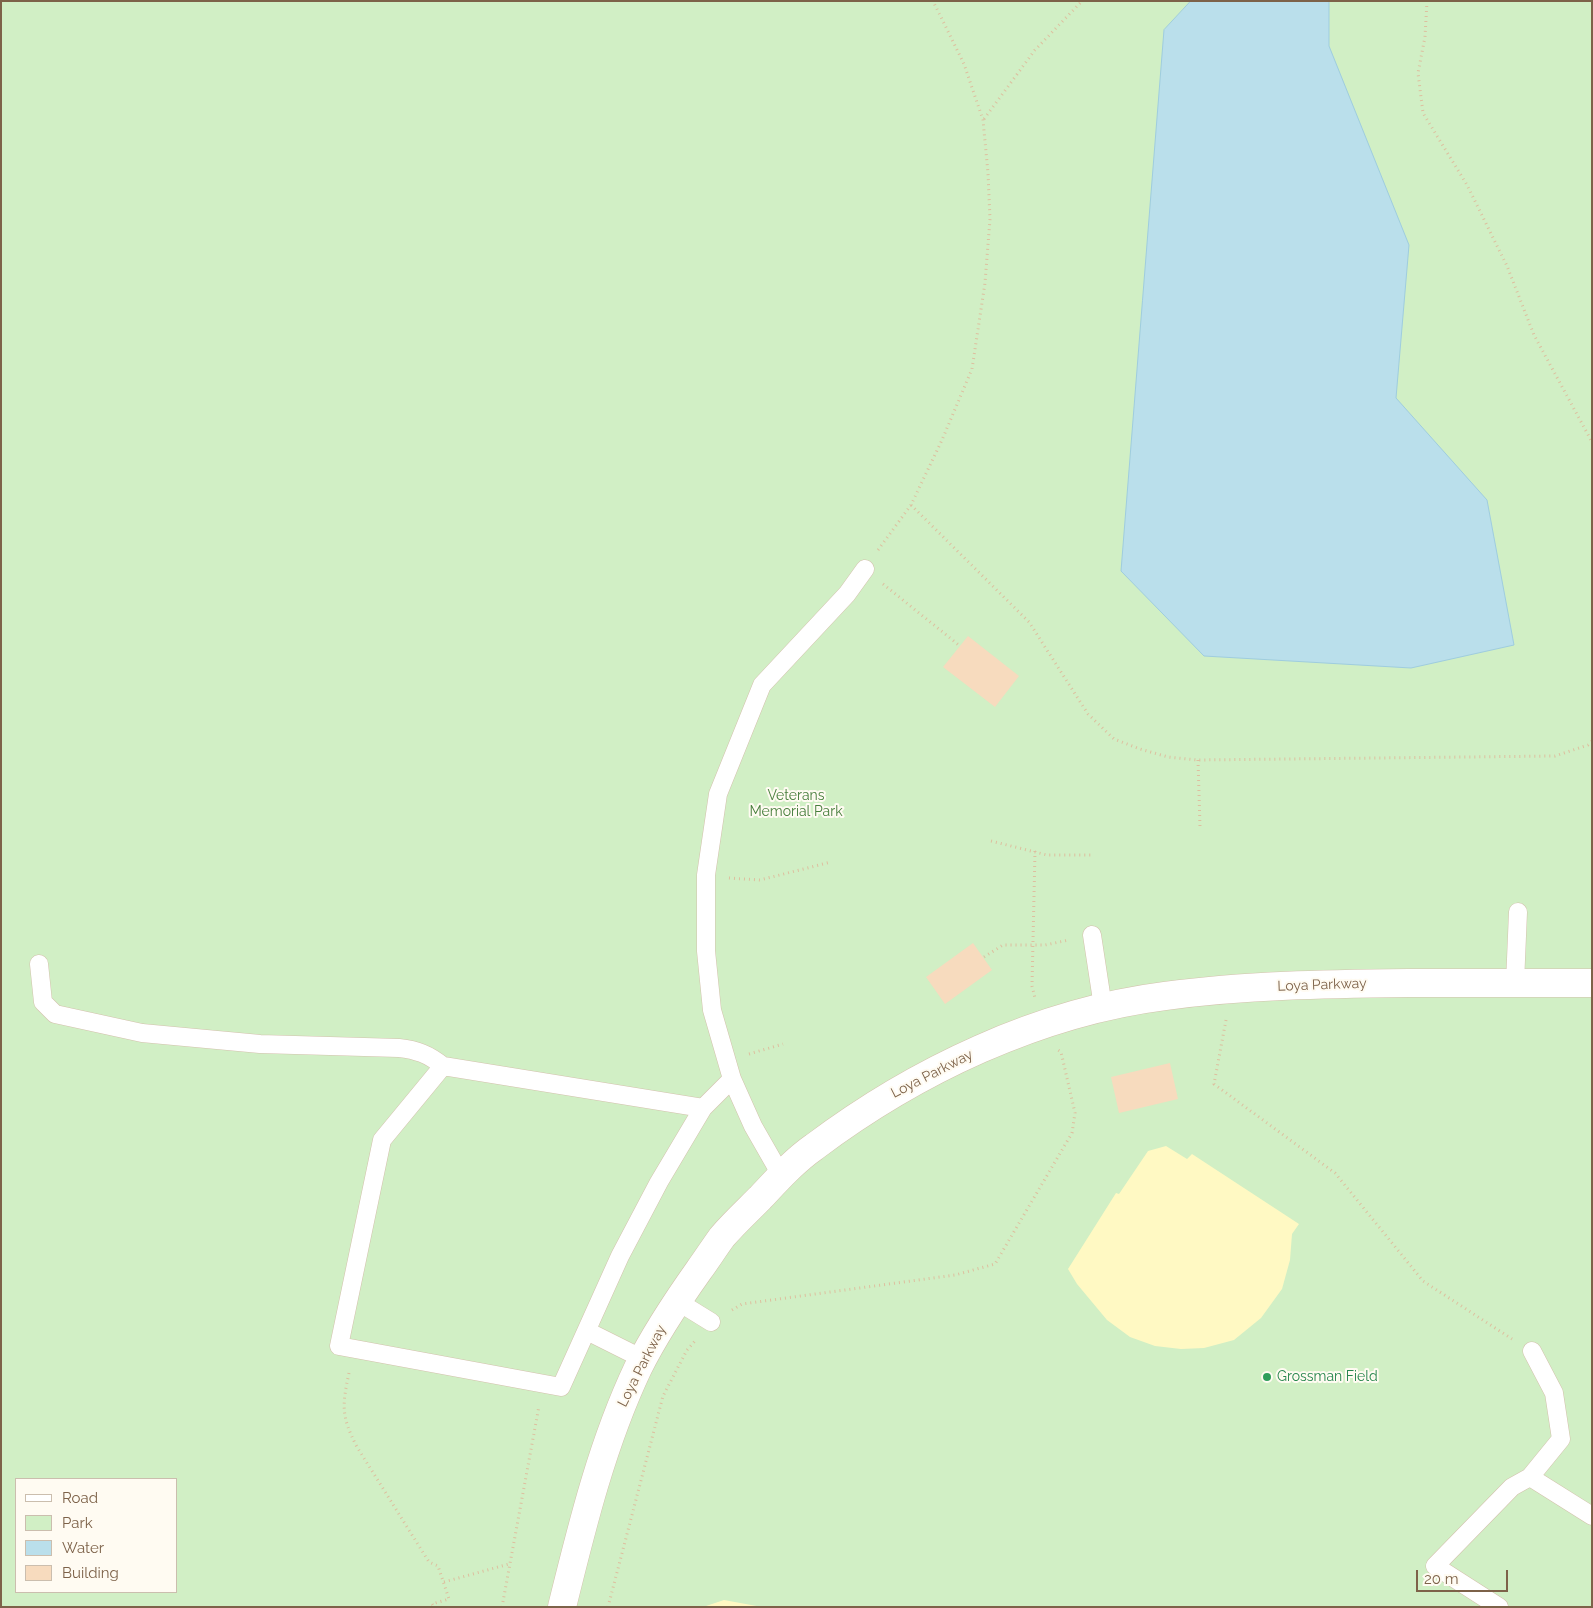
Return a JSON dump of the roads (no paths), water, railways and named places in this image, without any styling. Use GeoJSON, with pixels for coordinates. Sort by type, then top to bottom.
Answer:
{"type":"FeatureCollection","features":[{"type":"Feature","properties":{"kind":"street","name":"Loya Parkway"},"geometry":{"type":"LineString","coordinates":[[562,1607],[584,1522],[610,1436],[643,1359],[677,1301],[722,1237],[781,1175],[812,1147],[886,1098],[956,1060],[1044,1023],[1103,1007],[1163,996],[1226,989],[1325,984],[1592,983]]}},
{"type":"Feature","properties":{"kind":"lane"},"geometry":{"type":"LineString","coordinates":[[781,1175],[753,1126],[732,1079],[712,1010],[706,951],[706,875],[718,794],[762,684],[846,594],[865,569]]}},
{"type":"Feature","properties":{"kind":"lane"},"geometry":{"type":"LineString","coordinates":[[1514,983],[1518,912]]}},
{"type":"Feature","properties":{"kind":"lane"},"geometry":{"type":"LineString","coordinates":[[1092,935],[1103,1007]]}},
{"type":"Feature","properties":{"kind":"lane"},"geometry":{"type":"LineString","coordinates":[[39,964],[43,1002],[55,1014],[142,1033],[260,1044],[414,1050],[431,1056],[443,1066],[703,1108]]}},
{"type":"Feature","properties":{"kind":"lane"},"geometry":{"type":"LineString","coordinates":[[443,1066],[382,1140],[338,1346],[561,1387],[620,1256],[659,1182],[703,1108],[732,1079]]}},
{"type":"Feature","properties":{"kind":"lane"},"geometry":{"type":"LineString","coordinates":[[677,1301],[711,1322]]}},
{"type":"Feature","properties":{"kind":"lane"},"geometry":{"type":"LineString","coordinates":[[586,1331],[643,1359]]}},
{"type":"Feature","properties":{"kind":"lane"},"geometry":{"type":"LineString","coordinates":[[1499,1607],[1435,1566],[1512,1488],[1530,1477],[1560,1439],[1554,1392],[1532,1352]]}},
{"type":"Feature","properties":{"kind":"lane"},"geometry":{"type":"LineString","coordinates":[[1530,1477],[1592,1516]]}},
{"type":"Feature","properties":{"kind":"water"},"geometry":{"type":"Polygon","coordinates":[[[1191,1],[1329,1],[1329,46],[1409,245],[1396,398],[1487,500],[1514,645],[1411,668],[1204,656],[1121,571],[1164,30],[1191,1]]]}},
{"type":"Feature","properties":{"kind":"place","name":"Grossman Field"},"geometry":{"type":"Point","coordinates":[1267,1377]}},
{"type":"Feature","properties":{"kind":"park label","name":"Veterans Memorial Park"},"geometry":{"type":"Point","coordinates":[796,804]}}]}
